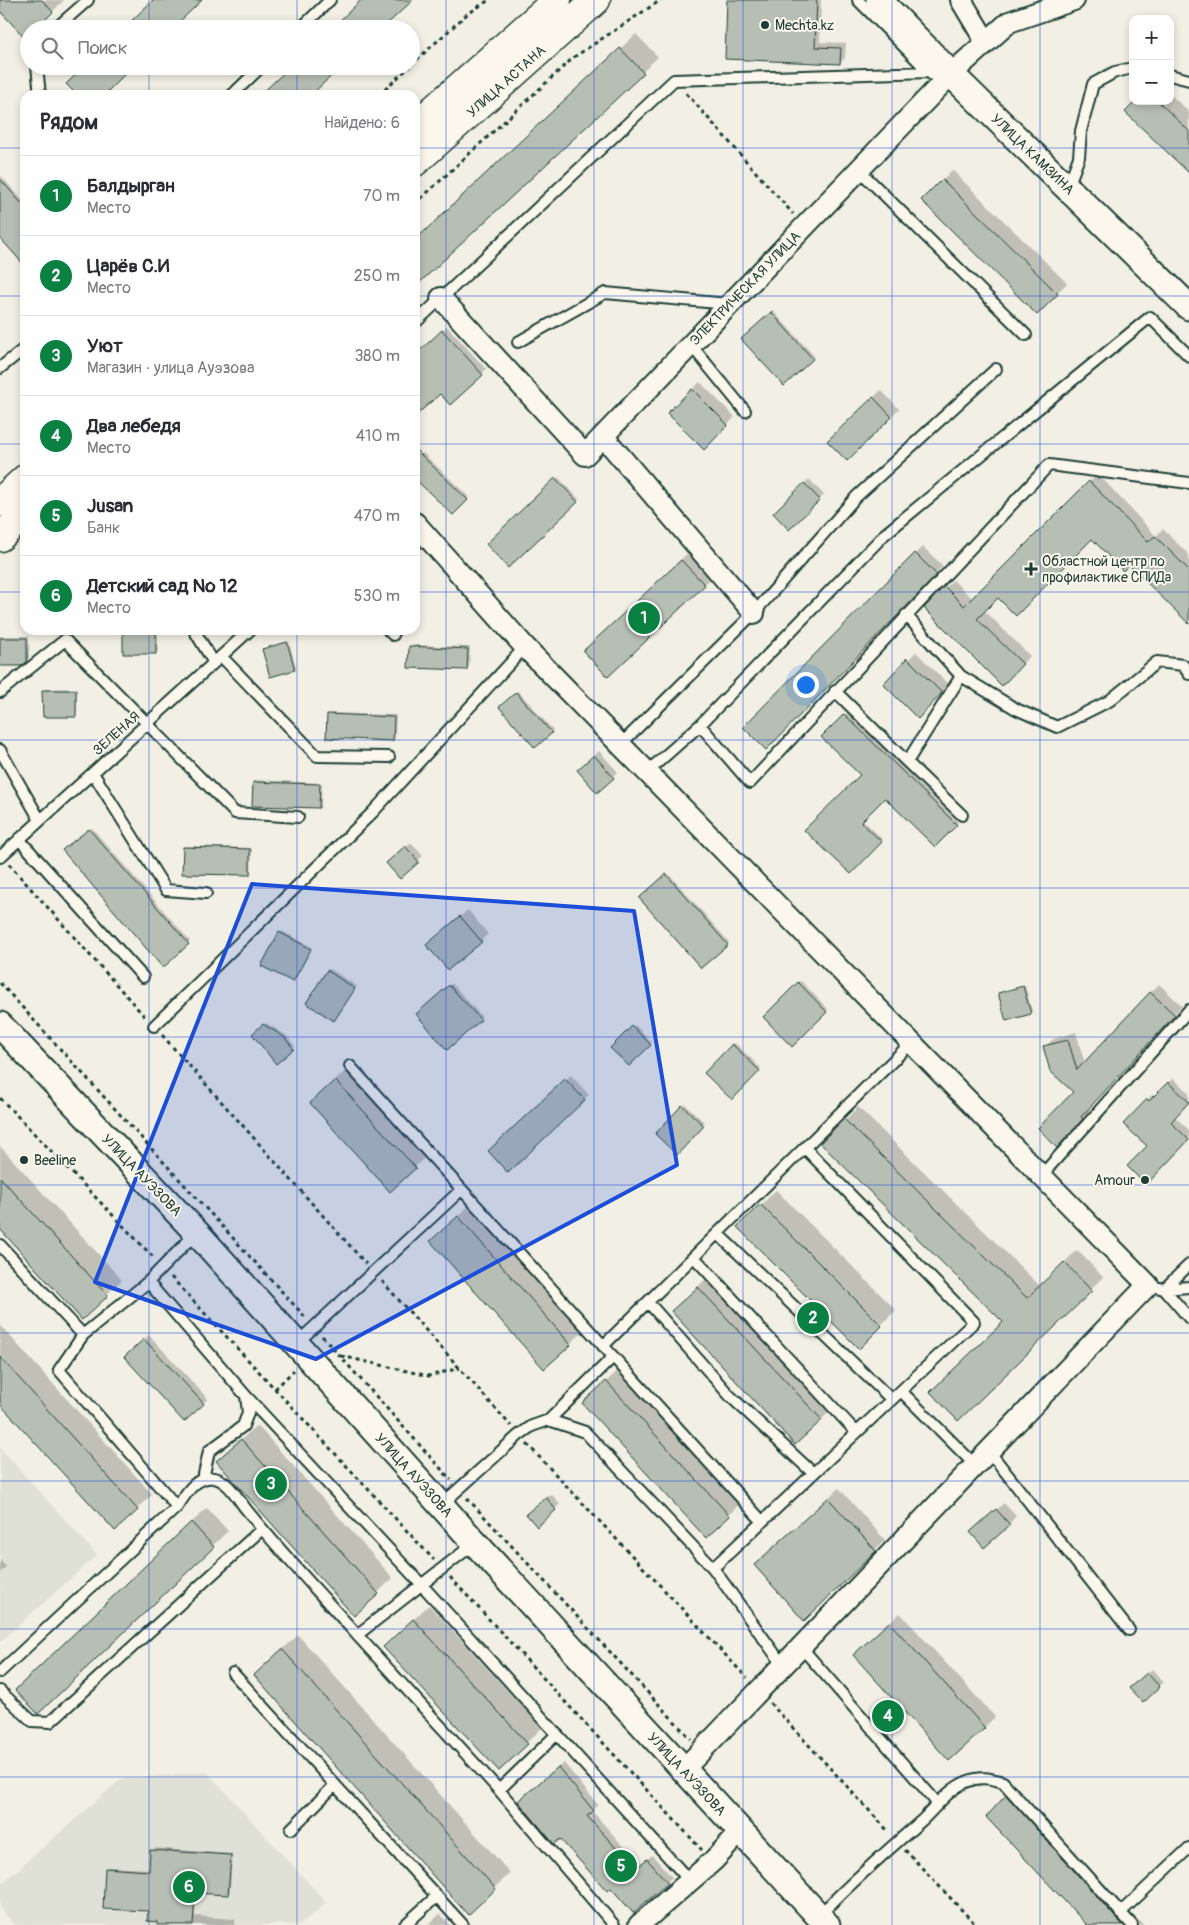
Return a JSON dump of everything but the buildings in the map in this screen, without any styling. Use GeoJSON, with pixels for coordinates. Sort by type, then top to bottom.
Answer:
{"type":"FeatureCollection","features":[{"type":"Feature","properties":{"kind":"main road","name":"УЛИЦА АСТАНА"},"geometry":{"type":"LineString","coordinates":[[420,122],[558,0]]}},
{"type":"Feature","properties":{"kind":"main road","name":"УЛИЦА АСТАНА"},"geometry":{"type":"LineString","coordinates":[[420,158],[596,0]]}},
{"type":"Feature","properties":{"kind":"main road"},"geometry":{"type":"LineString","coordinates":[[0,502],[20,484]]}},
{"type":"Feature","properties":{"kind":"main road"},"geometry":{"type":"LineString","coordinates":[[0,537],[20,519]]}},
{"type":"Feature","properties":{"kind":"street","name":"УЛИЦА КАМЗИНА"},"geometry":{"type":"LineString","coordinates":[[878,0],[940,77],[1067,188],[1189,307]]}},
{"type":"Feature","properties":{"kind":"street"},"geometry":{"type":"LineString","coordinates":[[961,0],[986,42]]}},
{"type":"Feature","properties":{"kind":"street","name":"ЭЛЕКТРИЧЕСКАЯ УЛИЦА"},"geometry":{"type":"LineString","coordinates":[[440,298],[584,455],[859,170],[940,77],[1009,22],[1074,0]]}},
{"type":"Feature","properties":{"kind":"street"},"geometry":{"type":"LineString","coordinates":[[603,436],[754,613]]}},
{"type":"Feature","properties":{"kind":"street"},"geometry":{"type":"LineString","coordinates":[[420,528],[524,647],[1041,1176],[1156,1287],[975,1465],[801,1647],[782,1664],[759,1691],[683,1770]]}},
{"type":"Feature","properties":{"kind":"street","name":"УЛИЦА АУЭЗОВА"},"geometry":{"type":"LineString","coordinates":[[0,1025],[197,1233],[306,1342],[450,1497],[475,1543],[823,1920]]}},
{"type":"Feature","properties":{"kind":"street"},"geometry":{"type":"LineString","coordinates":[[639,1925],[713,1861],[740,1832]]}},
{"type":"Feature","properties":{"kind":"lane"},"geometry":{"type":"LineString","coordinates":[[309,20],[330,0]]}},
{"type":"Feature","properties":{"kind":"lane"},"geometry":{"type":"LineString","coordinates":[[858,0],[940,77]]}},
{"type":"Feature","properties":{"kind":"lane"},"geometry":{"type":"LineString","coordinates":[[63,20],[80,2]]}},
{"type":"Feature","properties":{"kind":"lane"},"geometry":{"type":"LineString","coordinates":[[1067,188],[1079,157],[1080,131],[1093,84],[1115,72],[1129,69]]}},
{"type":"Feature","properties":{"kind":"lane"},"geometry":{"type":"LineString","coordinates":[[38,75],[39,90]]}},
{"type":"Feature","properties":{"kind":"lane"},"geometry":{"type":"LineString","coordinates":[[237,90],[253,75]]}},
{"type":"Feature","properties":{"kind":"lane"},"geometry":{"type":"LineString","coordinates":[[1174,76],[1189,80]]}},
{"type":"Feature","properties":{"kind":"lane"},"geometry":{"type":"LineString","coordinates":[[420,318],[674,80],[940,77]]}},
{"type":"Feature","properties":{"kind":"lane"},"geometry":{"type":"LineString","coordinates":[[859,170],[1026,335]]}},
{"type":"Feature","properties":{"kind":"lane"},"geometry":{"type":"LineString","coordinates":[[518,342],[605,293],[730,304]]}},
{"type":"Feature","properties":{"kind":"lane"},"geometry":{"type":"LineString","coordinates":[[647,772],[700,725],[885,534],[1150,317],[1189,356]]}},
{"type":"Feature","properties":{"kind":"lane"},"geometry":{"type":"LineString","coordinates":[[691,345],[745,411]]}},
{"type":"Feature","properties":{"kind":"lane"},"geometry":{"type":"LineString","coordinates":[[0,368],[20,352]]}},
{"type":"Feature","properties":{"kind":"lane"},"geometry":{"type":"LineString","coordinates":[[620,745],[754,613],[856,497],[996,369]]}},
{"type":"Feature","properties":{"kind":"lane"},"geometry":{"type":"LineString","coordinates":[[700,725],[750,783],[1049,465],[1189,483]]}},
{"type":"Feature","properties":{"kind":"lane"},"geometry":{"type":"LineString","coordinates":[[906,615],[961,676],[1016,709],[1057,727],[1109,701],[1157,662],[1183,665],[1189,674]]}},
{"type":"Feature","properties":{"kind":"lane"},"geometry":{"type":"LineString","coordinates":[[198,635],[218,659],[317,756],[389,757]]}},
{"type":"Feature","properties":{"kind":"lane","name":"ЗЕЛЕНАЯ"},"geometry":{"type":"LineString","coordinates":[[1,856],[244,635]]}},
{"type":"Feature","properties":{"kind":"lane"},"geometry":{"type":"LineString","coordinates":[[0,692],[65,640],[235,813],[298,817]]}},
{"type":"Feature","properties":{"kind":"lane"},"geometry":{"type":"LineString","coordinates":[[154,1026],[372,813],[524,647]]}},
{"type":"Feature","properties":{"kind":"lane"},"geometry":{"type":"LineString","coordinates":[[907,762],[961,676]]}},
{"type":"Feature","properties":{"kind":"lane"},"geometry":{"type":"LineString","coordinates":[[835,692],[962,815]]}},
{"type":"Feature","properties":{"kind":"lane"},"geometry":{"type":"LineString","coordinates":[[0,750],[40,820]]}},
{"type":"Feature","properties":{"kind":"lane"},"geometry":{"type":"LineString","coordinates":[[93,773],[166,890],[206,893]]}},
{"type":"Feature","properties":{"kind":"lane"},"geometry":{"type":"LineString","coordinates":[[19,839],[143,977]]}},
{"type":"Feature","properties":{"kind":"lane"},"geometry":{"type":"LineString","coordinates":[[1041,1176],[1189,1010]]}},
{"type":"Feature","properties":{"kind":"lane"},"geometry":{"type":"LineString","coordinates":[[603,1346],[911,1043]]}},
{"type":"Feature","properties":{"kind":"lane"},"geometry":{"type":"LineString","coordinates":[[350,1066],[762,1521]]}},
{"type":"Feature","properties":{"kind":"lane"},"geometry":{"type":"LineString","coordinates":[[712,1568],[974,1322],[805,1148]]}},
{"type":"Feature","properties":{"kind":"lane"},"geometry":{"type":"LineString","coordinates":[[306,1342],[374,1272],[461,1190]]}},
{"type":"Feature","properties":{"kind":"lane"},"geometry":{"type":"LineString","coordinates":[[176,1506],[63,1377],[59,1370],[61,1364],[83,1335],[148,1282],[197,1233]]}},
{"type":"Feature","properties":{"kind":"lane"},"geometry":{"type":"LineString","coordinates":[[718,1234],[891,1399]]}},
{"type":"Feature","properties":{"kind":"lane"},"geometry":{"type":"LineString","coordinates":[[0,1245],[83,1335]]}},
{"type":"Feature","properties":{"kind":"lane"},"geometry":{"type":"LineString","coordinates":[[694,1257],[856,1432]]}},
{"type":"Feature","properties":{"kind":"lane"},"geometry":{"type":"LineString","coordinates":[[1156,1287],[1189,1265]]}},
{"type":"Feature","properties":{"kind":"lane"},"geometry":{"type":"LineString","coordinates":[[148,1282],[246,1396],[421,1584],[689,1880]]}},
{"type":"Feature","properties":{"kind":"lane"},"geometry":{"type":"LineString","coordinates":[[1156,1287],[1189,1287]]}},
{"type":"Feature","properties":{"kind":"lane"},"geometry":{"type":"LineString","coordinates":[[1156,1287],[1189,1318]]}},
{"type":"Feature","properties":{"kind":"lane"},"geometry":{"type":"LineString","coordinates":[[648,1302],[730,1396],[813,1473]]}},
{"type":"Feature","properties":{"kind":"lane"},"geometry":{"type":"LineString","coordinates":[[450,1497],[532,1426],[549,1420],[613,1357]]}},
{"type":"Feature","properties":{"kind":"lane"},"geometry":{"type":"LineString","coordinates":[[900,1391],[975,1465]]}},
{"type":"Feature","properties":{"kind":"lane"},"geometry":{"type":"LineString","coordinates":[[203,1479],[209,1451],[243,1426],[248,1413],[246,1396]]}},
{"type":"Feature","properties":{"kind":"lane"},"geometry":{"type":"LineString","coordinates":[[549,1420],[585,1432],[712,1568],[782,1664]]}},
{"type":"Feature","properties":{"kind":"lane"},"geometry":{"type":"LineString","coordinates":[[989,1451],[1129,1630]]}},
{"type":"Feature","properties":{"kind":"lane"},"geometry":{"type":"LineString","coordinates":[[0,1672],[176,1506],[192,1486],[203,1479],[215,1478],[225,1483],[262,1529],[499,1790],[614,1925]]}},
{"type":"Feature","properties":{"kind":"lane"},"geometry":{"type":"LineString","coordinates":[[0,1691],[32,1721],[50,1722],[262,1529]]}},
{"type":"Feature","properties":{"kind":"lane"},"geometry":{"type":"LineString","coordinates":[[358,1635],[475,1543]]}},
{"type":"Feature","properties":{"kind":"lane"},"geometry":{"type":"LineString","coordinates":[[801,1647],[938,1804]]}},
{"type":"Feature","properties":{"kind":"lane"},"geometry":{"type":"LineString","coordinates":[[233,1673],[463,1925]]}},
{"type":"Feature","properties":{"kind":"lane"},"geometry":{"type":"LineString","coordinates":[[499,1790],[557,1734]]}},
{"type":"Feature","properties":{"kind":"lane"},"geometry":{"type":"LineString","coordinates":[[823,1920],[855,1878],[964,1782],[983,1777],[1003,1782],[1132,1925]]}},
{"type":"Feature","properties":{"kind":"lane"},"geometry":{"type":"LineString","coordinates":[[290,1829],[335,1785]]}},
{"type":"Feature","properties":{"kind":"lane"},"geometry":{"type":"LineString","coordinates":[[1120,1913],[1189,1848]]}},
{"type":"Feature","properties":{"kind":"lane"},"geometry":{"type":"LineString","coordinates":[[405,1925],[437,1896]]}},
{"type":"Feature","properties":{"kind":"path"},"geometry":{"type":"LineString","coordinates":[[420,58],[466,15],[489,0]]}},
{"type":"Feature","properties":{"kind":"path"},"geometry":{"type":"LineString","coordinates":[[420,199],[574,57],[661,0]]}},
{"type":"Feature","properties":{"kind":"path"},"geometry":{"type":"LineString","coordinates":[[385,90],[401,75]]}},
{"type":"Feature","properties":{"kind":"path"},"geometry":{"type":"LineString","coordinates":[[674,80],[804,227]]}},
{"type":"Feature","properties":{"kind":"path"},"geometry":{"type":"LineString","coordinates":[[1,856],[520,1436],[976,1925]]}},
{"type":"Feature","properties":{"kind":"path"},"geometry":{"type":"LineString","coordinates":[[0,983],[306,1342],[341,1356],[429,1376],[460,1368]]}},
{"type":"Feature","properties":{"kind":"path"},"geometry":{"type":"LineString","coordinates":[[0,1098],[162,1268],[713,1861]]}},
{"type":"Feature","properties":{"kind":"path"},"geometry":{"type":"LineString","coordinates":[[306,1342],[341,1356],[450,1497],[701,1750]]}},
{"type":"Feature","properties":{"kind":"path"},"geometry":{"type":"LineString","coordinates":[[275,1389],[306,1342]]}},
{"type":"Feature","properties":{"kind":"highlighted area"},"geometry":{"type":"Polygon","coordinates":[[[252,884],[634,911],[677,1165],[316,1359],[95,1282],[252,884]]]}},
{"type":"Feature","properties":{"kind":"shaded area"},"geometry":{"type":"Polygon","coordinates":[[[0,1448],[97,1555],[0,1642],[0,1448]]]}},
{"type":"Feature","properties":{"kind":"shaded area"},"geometry":{"type":"Polygon","coordinates":[[[207,1772],[326,1902],[301,1925],[15,1925],[0,1909],[0,1885],[121,1779],[207,1772]]]}},
{"type":"Feature","properties":{"kind":"place","name":"Mechta.kz"},"geometry":{"type":"Point","coordinates":[765,25]}},
{"type":"Feature","properties":{"kind":"place","name":"Областной центр по профилактике СПИДа"},"geometry":{"type":"Point","coordinates":[1031,569]}},
{"type":"Feature","properties":{"kind":"place","name":"Балдырган"},"geometry":{"type":"Point","coordinates":[644,618]}},
{"type":"Feature","properties":{"kind":"place","name":"Beeline"},"geometry":{"type":"Point","coordinates":[24,1160]}},
{"type":"Feature","properties":{"kind":"place","name":"Amour"},"geometry":{"type":"Point","coordinates":[1145,1180]}},
{"type":"Feature","properties":{"kind":"place","name":"Царёв С.И"},"geometry":{"type":"Point","coordinates":[813,1318]}},
{"type":"Feature","properties":{"kind":"place","name":"Уют"},"geometry":{"type":"Point","coordinates":[271,1484]}},
{"type":"Feature","properties":{"kind":"place","name":"Два лебедя"},"geometry":{"type":"Point","coordinates":[888,1716]}},
{"type":"Feature","properties":{"kind":"place","name":"Jusan"},"geometry":{"type":"Point","coordinates":[621,1866]}},
{"type":"Feature","properties":{"kind":"place","name":"Детский сад № 12"},"geometry":{"type":"Point","coordinates":[189,1887]}}]}
